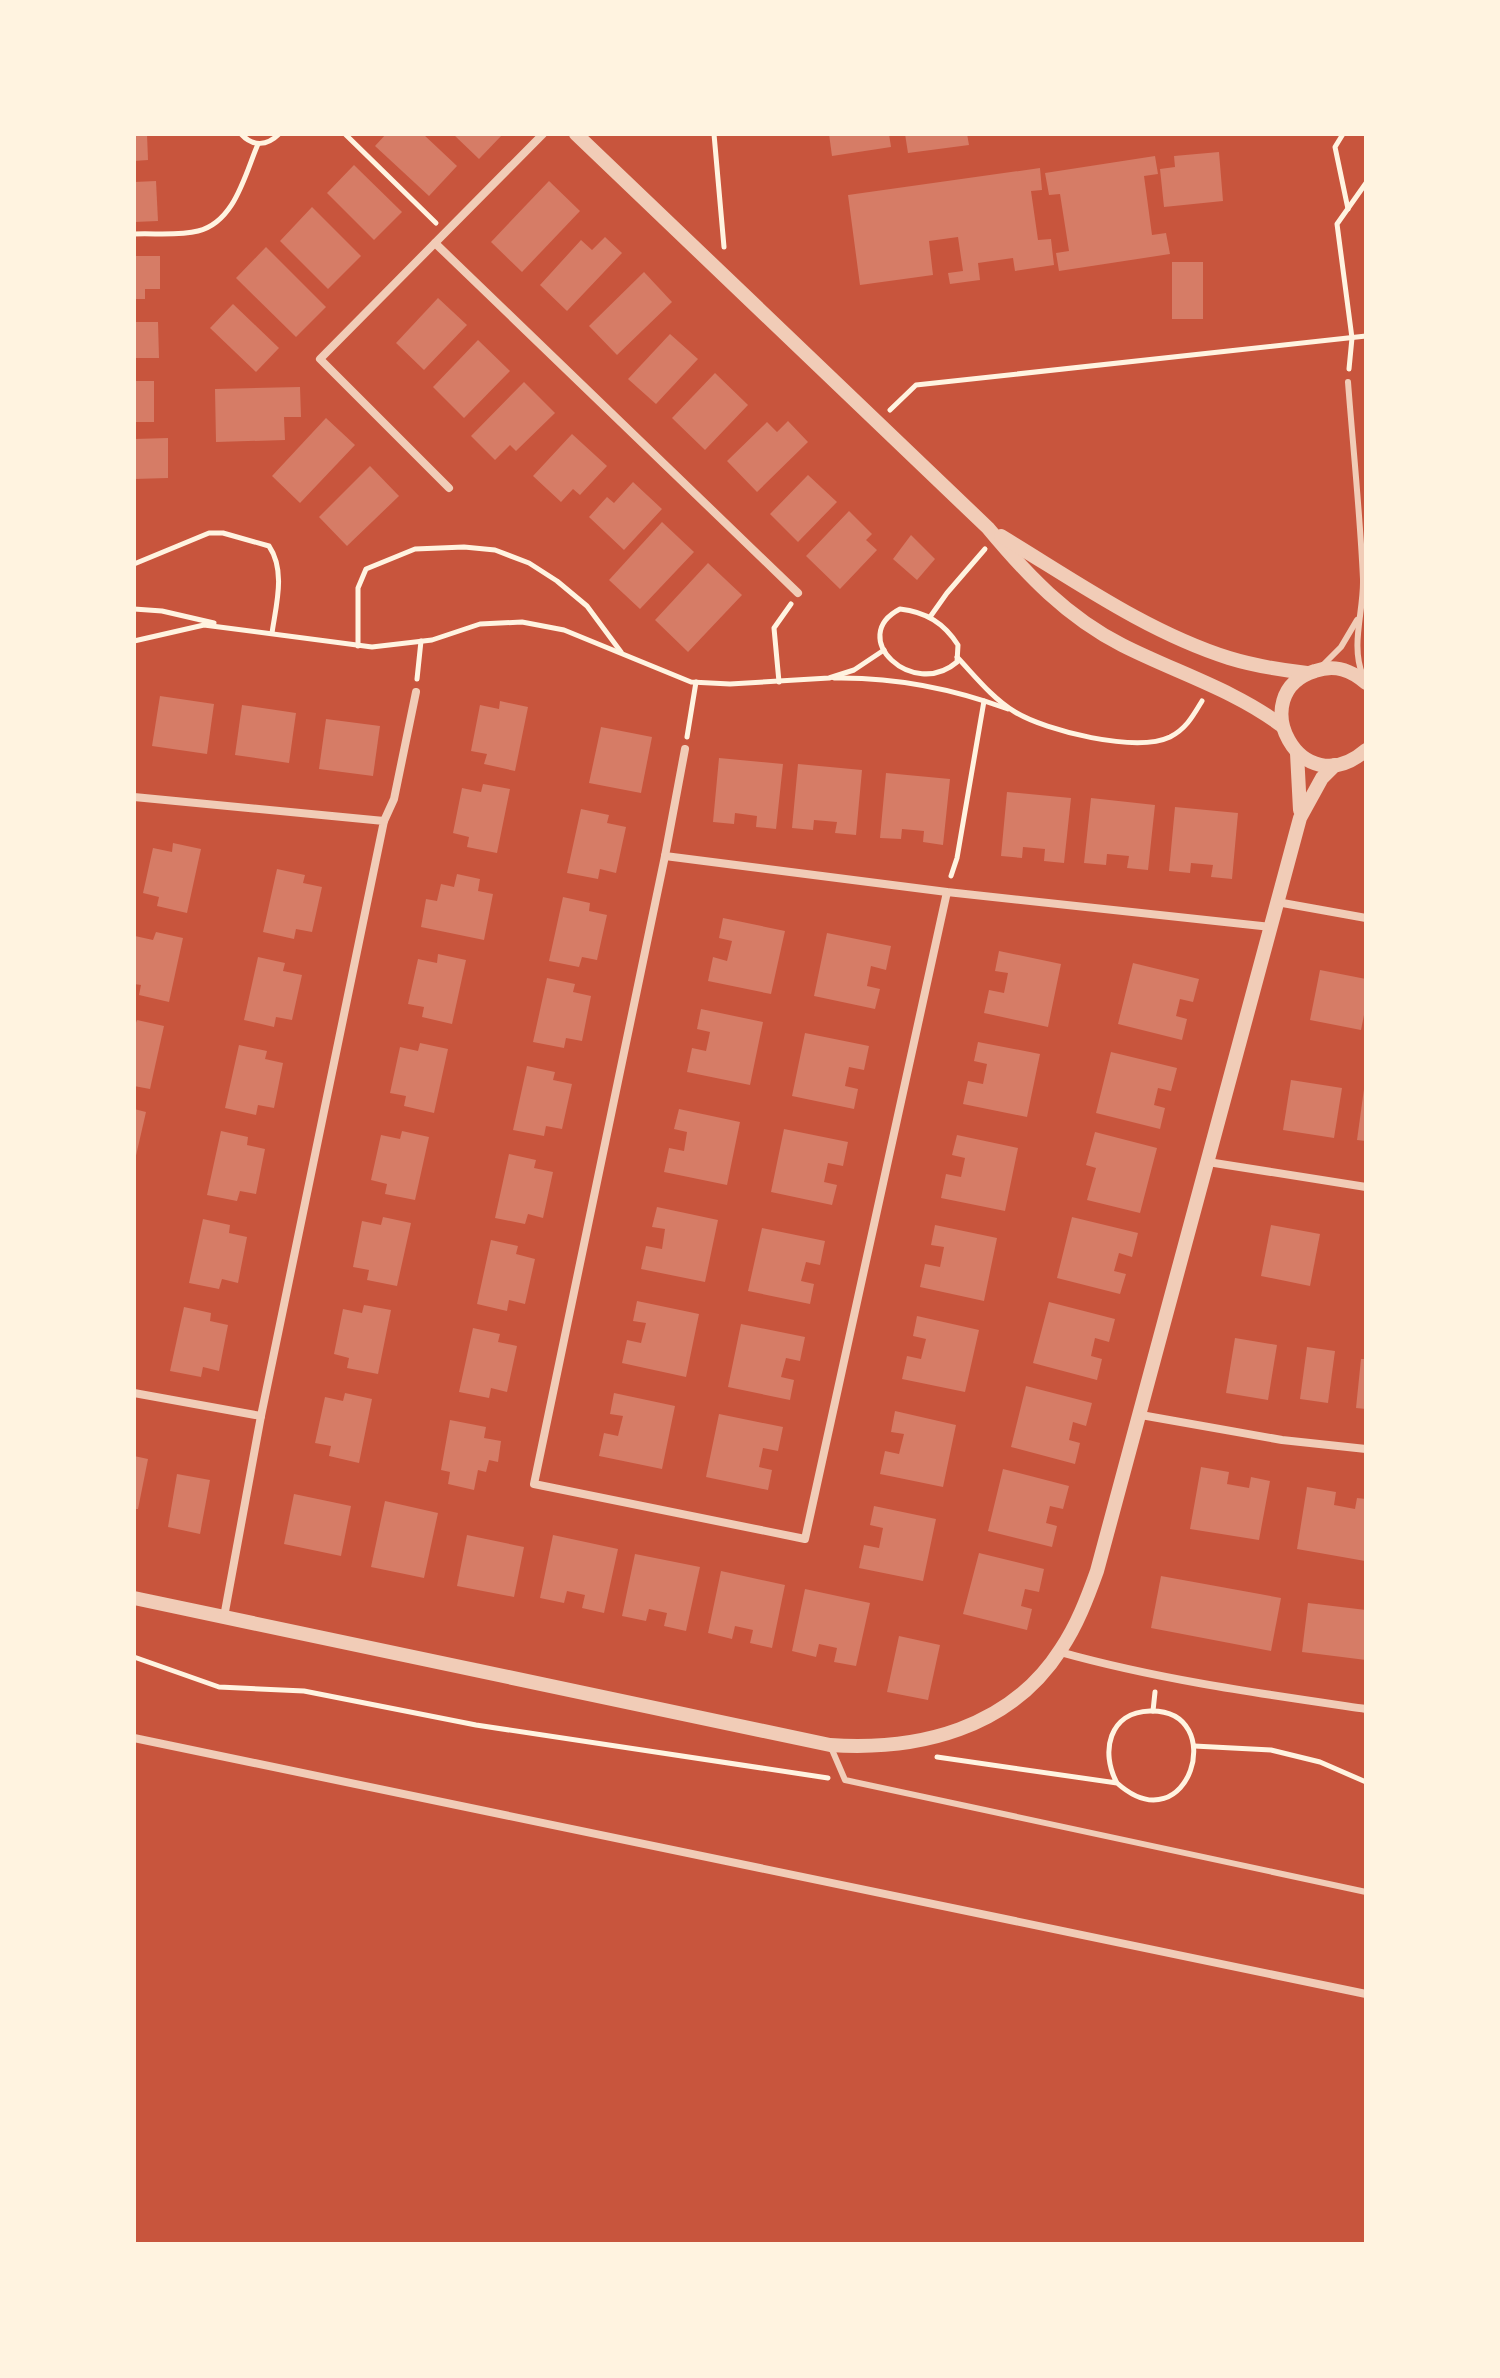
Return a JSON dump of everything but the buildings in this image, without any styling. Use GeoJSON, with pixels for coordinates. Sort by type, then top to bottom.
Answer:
{"type":"FeatureCollection","features":[{"type":"Feature","properties":{"kind":"street"},"geometry":{"type":"LineString","coordinates":[[449,488],[320,359],[543,134]]}},
{"type":"Feature","properties":{"kind":"street"},"geometry":{"type":"LineString","coordinates":[[576,134],[992,533],[1037,585],[1090,627],[1121,645],[1255,708],[1282,726]]}},
{"type":"Feature","properties":{"kind":"street"},"geometry":{"type":"LineString","coordinates":[[435,243],[798,593]]}},
{"type":"Feature","properties":{"kind":"street"},"geometry":{"type":"LineString","coordinates":[[992,533],[1120,608],[1196,647],[1267,668],[1311,672],[1340,668],[1366,682]]}},
{"type":"Feature","properties":{"kind":"street"},"geometry":{"type":"LineString","coordinates":[[1311,672],[1294,683],[1285,696],[1281,710],[1282,726],[1288,741],[1297,753],[1310,762],[1325,766],[1363,755]]}},
{"type":"Feature","properties":{"kind":"street"},"geometry":{"type":"LineString","coordinates":[[224,1619],[261,1416],[384,821],[394,799],[416,692]]}},
{"type":"Feature","properties":{"kind":"street"},"geometry":{"type":"LineString","coordinates":[[685,749],[534,1484],[805,1539],[947,892]]}},
{"type":"Feature","properties":{"kind":"street"},"geometry":{"type":"LineString","coordinates":[[134,1598],[830,1745],[870,1748],[922,1742],[964,1729],[1000,1709],[1029,1686],[1060,1652],[1082,1614],[1097,1571],[1300,818],[1297,753]]}},
{"type":"Feature","properties":{"kind":"street"},"geometry":{"type":"LineString","coordinates":[[1300,818],[1322,778],[1335,765]]}},
{"type":"Feature","properties":{"kind":"street"},"geometry":{"type":"LineString","coordinates":[[134,797],[384,821]]}},
{"type":"Feature","properties":{"kind":"street"},"geometry":{"type":"LineString","coordinates":[[665,856],[947,892],[1271,927]]}},
{"type":"Feature","properties":{"kind":"street"},"geometry":{"type":"LineString","coordinates":[[1277,902],[1366,918]]}},
{"type":"Feature","properties":{"kind":"street"},"geometry":{"type":"LineString","coordinates":[[1208,1162],[1366,1187]]}},
{"type":"Feature","properties":{"kind":"street"},"geometry":{"type":"LineString","coordinates":[[134,1393],[261,1416]]}},
{"type":"Feature","properties":{"kind":"street"},"geometry":{"type":"LineString","coordinates":[[1141,1415],[1282,1440],[1366,1449]]}},
{"type":"Feature","properties":{"kind":"street"},"geometry":{"type":"LineString","coordinates":[[1060,1652],[1126,1671],[1366,1709]]}},
{"type":"Feature","properties":{"kind":"street"},"geometry":{"type":"LineString","coordinates":[[134,1738],[1366,1994]]}},
{"type":"Feature","properties":{"kind":"lane"},"geometry":{"type":"LineString","coordinates":[[1348,382],[1363,580],[1358,654],[1366,682]]}},
{"type":"Feature","properties":{"kind":"lane"},"geometry":{"type":"LineString","coordinates":[[1355,473],[1366,472]]}},
{"type":"Feature","properties":{"kind":"lane"},"geometry":{"type":"LineString","coordinates":[[1311,672],[1331,659],[1359,617]]}},
{"type":"Feature","properties":{"kind":"lane"},"geometry":{"type":"LineString","coordinates":[[830,1745],[845,1780],[1366,1892]]}},
{"type":"Feature","properties":{"kind":"path"},"geometry":{"type":"LineString","coordinates":[[241,134],[249,142],[258,144],[273,141],[279,134]]}},
{"type":"Feature","properties":{"kind":"path"},"geometry":{"type":"LineString","coordinates":[[345,134],[446,232]]}},
{"type":"Feature","properties":{"kind":"path"},"geometry":{"type":"LineString","coordinates":[[714,134],[726,276]]}},
{"type":"Feature","properties":{"kind":"path"},"geometry":{"type":"LineString","coordinates":[[1343,134],[1335,147],[1348,209]]}},
{"type":"Feature","properties":{"kind":"path"},"geometry":{"type":"LineString","coordinates":[[134,234],[199,231],[218,221],[234,201],[258,144]]}},
{"type":"Feature","properties":{"kind":"path"},"geometry":{"type":"LineString","coordinates":[[1348,382],[1352,338],[1337,224],[1366,183]]}},
{"type":"Feature","properties":{"kind":"path"},"geometry":{"type":"LineString","coordinates":[[877,422],[916,385],[1366,336]]}},
{"type":"Feature","properties":{"kind":"path"},"geometry":{"type":"LineString","coordinates":[[134,564],[209,533],[223,533],[269,546],[276,557],[279,572],[272,633]]}},
{"type":"Feature","properties":{"kind":"path"},"geometry":{"type":"LineString","coordinates":[[930,617],[992,533]]}},
{"type":"Feature","properties":{"kind":"path"},"geometry":{"type":"LineString","coordinates":[[358,646],[358,588],[366,569],[415,549],[464,547],[495,550],[529,563],[557,581],[587,606],[622,653]]}},
{"type":"Feature","properties":{"kind":"path"},"geometry":{"type":"LineString","coordinates":[[779,682],[774,628],[798,593]]}},
{"type":"Feature","properties":{"kind":"path"},"geometry":{"type":"LineString","coordinates":[[134,609],[162,611],[231,627]]}},
{"type":"Feature","properties":{"kind":"path"},"geometry":{"type":"LineString","coordinates":[[900,609],[930,617],[952,635],[958,645],[957,662],[945,672],[928,676],[908,672],[895,664],[884,650],[878,637],[881,625],[887,616],[900,609]]}},
{"type":"Feature","properties":{"kind":"path"},"geometry":{"type":"LineString","coordinates":[[134,641],[204,625],[372,647],[421,641],[480,624],[522,622],[564,630],[696,682],[730,684],[870,678],[914,682],[984,701],[1085,738],[1137,741],[1166,739],[1189,723],[1211,687]]}},
{"type":"Feature","properties":{"kind":"path"},"geometry":{"type":"LineString","coordinates":[[416,692],[421,641]]}},
{"type":"Feature","properties":{"kind":"path"},"geometry":{"type":"LineString","coordinates":[[829,678],[854,670],[884,650]]}},
{"type":"Feature","properties":{"kind":"path"},"geometry":{"type":"LineString","coordinates":[[957,657],[994,696],[1016,713]]}},
{"type":"Feature","properties":{"kind":"path"},"geometry":{"type":"LineString","coordinates":[[685,749],[696,682]]}},
{"type":"Feature","properties":{"kind":"path"},"geometry":{"type":"LineString","coordinates":[[947,892],[957,858],[984,701]]}},
{"type":"Feature","properties":{"kind":"path"},"geometry":{"type":"LineString","coordinates":[[134,1657],[219,1687],[304,1691],[476,1725],[845,1780]]}},
{"type":"Feature","properties":{"kind":"path"},"geometry":{"type":"LineString","coordinates":[[1153,1711],[1168,1713],[1180,1721],[1189,1732],[1195,1761],[1191,1775],[1182,1787],[1171,1795],[1142,1799],[1128,1793],[1117,1783],[1107,1756],[1116,1728],[1126,1718],[1139,1712],[1153,1711]]}},
{"type":"Feature","properties":{"kind":"path"},"geometry":{"type":"LineString","coordinates":[[1194,1746],[1271,1750],[1320,1762],[1366,1782]]}},
{"type":"Feature","properties":{"kind":"path"},"geometry":{"type":"LineString","coordinates":[[932,1757],[1117,1783]]}}]}
